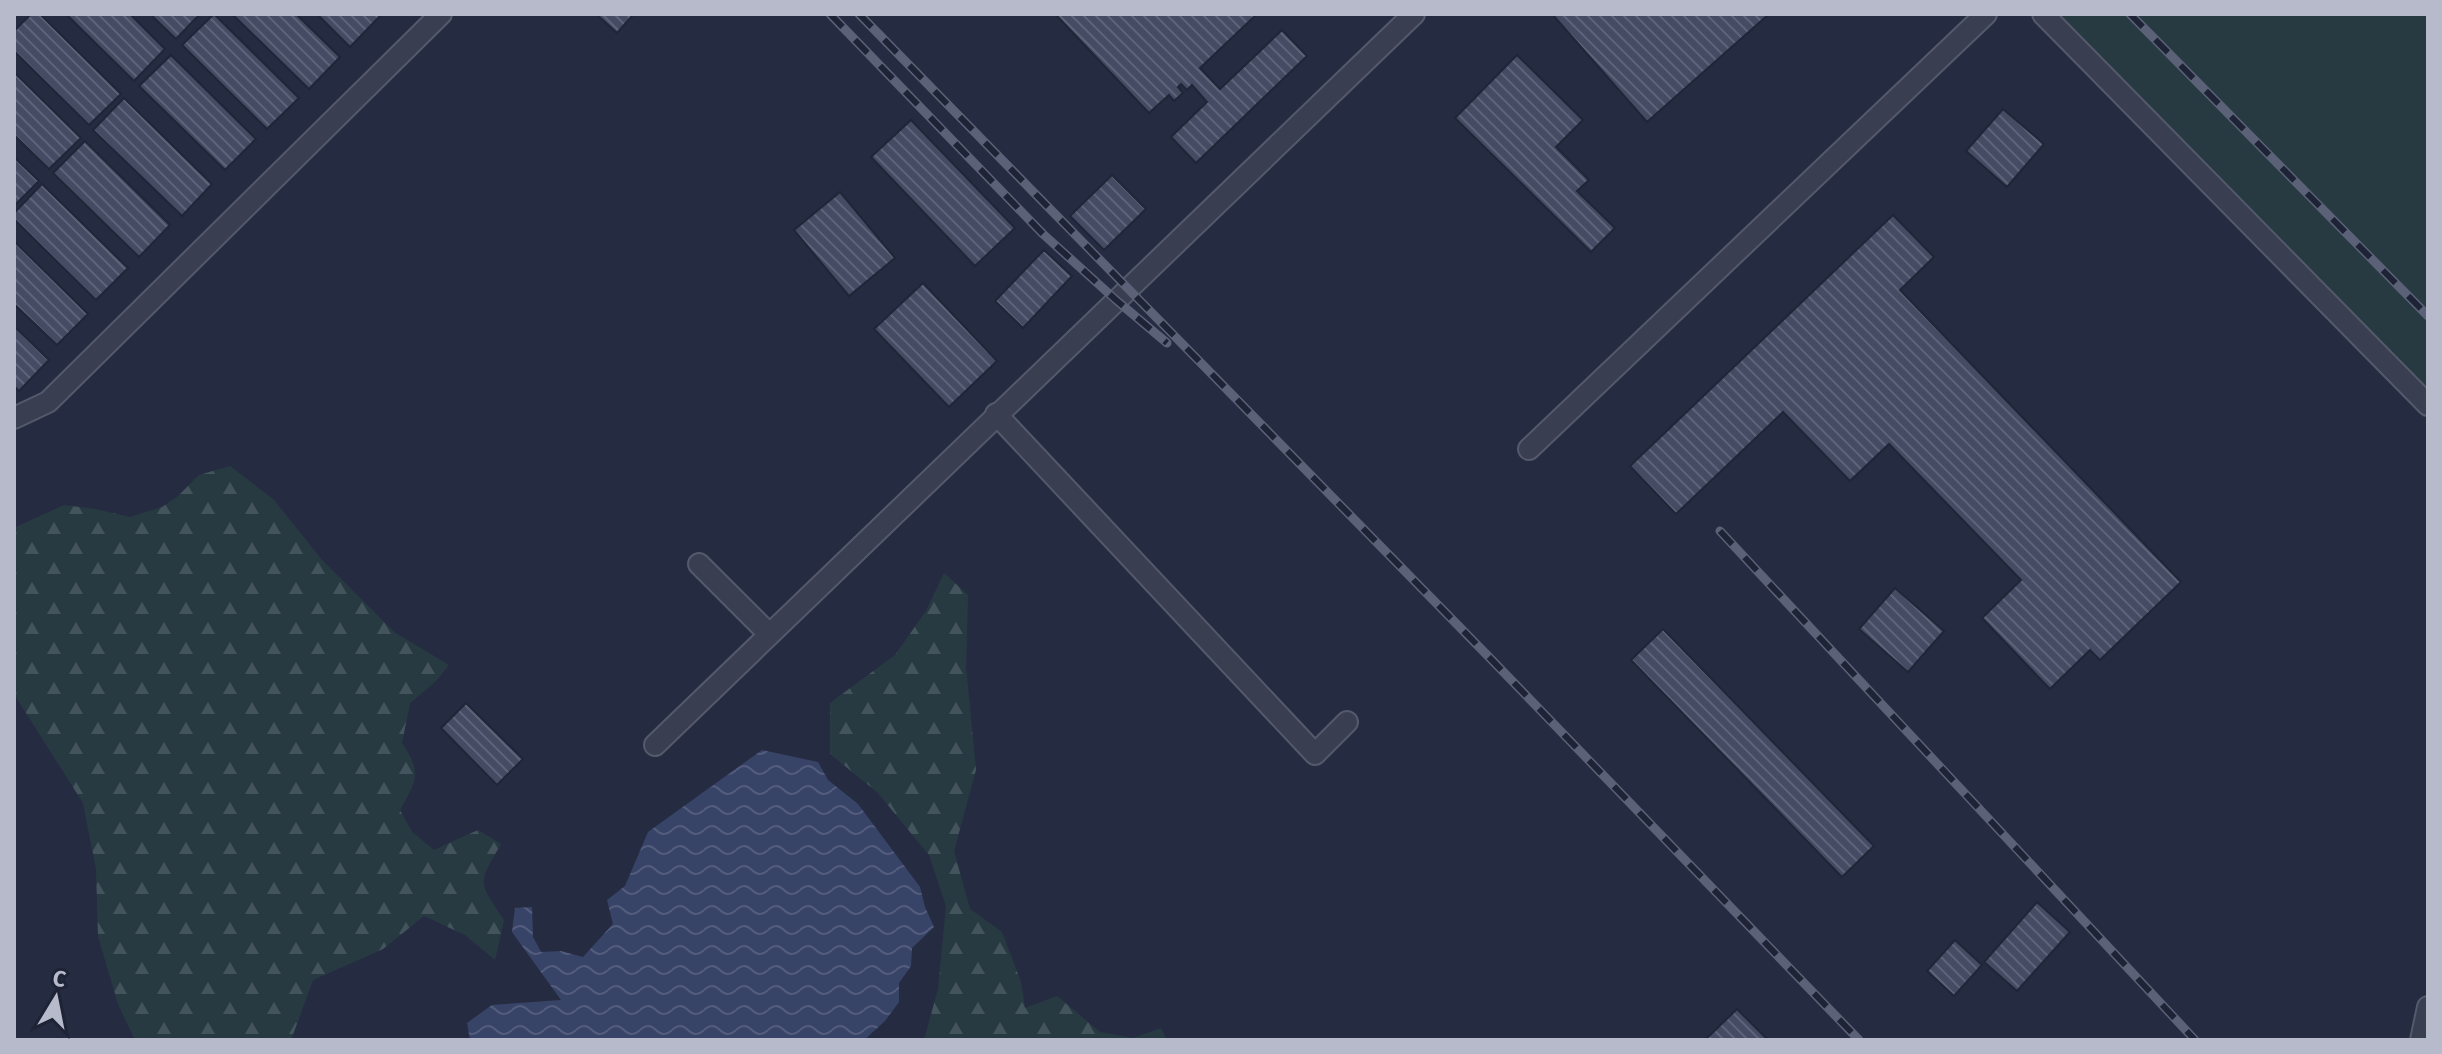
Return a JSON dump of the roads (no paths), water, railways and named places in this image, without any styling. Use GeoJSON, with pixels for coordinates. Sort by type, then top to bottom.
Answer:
{"type":"FeatureCollection","features":[{"type":"Feature","properties":{"kind":"street"},"geometry":{"type":"LineString","coordinates":[[14,418],[48,402],[441,14]]}},
{"type":"Feature","properties":{"kind":"street"},"geometry":{"type":"LineString","coordinates":[[655,745],[1414,14]]}},
{"type":"Feature","properties":{"kind":"street"},"geometry":{"type":"LineString","coordinates":[[1529,449],[1986,14]]}},
{"type":"Feature","properties":{"kind":"street"},"geometry":{"type":"LineString","coordinates":[[2043,14],[2428,405]]}},
{"type":"Feature","properties":{"kind":"street"},"geometry":{"type":"LineString","coordinates":[[996,414],[1315,754],[1347,722]]}},
{"type":"Feature","properties":{"kind":"street"},"geometry":{"type":"LineString","coordinates":[[699,564],[769,634]]}},
{"type":"Feature","properties":{"kind":"street"},"geometry":{"type":"LineString","coordinates":[[2421,1040],[2428,1007]]}},
{"type":"Feature","properties":{"kind":"water"},"geometry":{"type":"Polygon","coordinates":[[[762,750],[818,762],[828,780],[858,804],[920,887],[934,927],[912,948],[911,966],[899,983],[899,1002],[885,1021],[864,1040],[470,1040],[467,1023],[492,1005],[561,1000],[512,932],[515,908],[532,907],[533,937],[541,952],[561,951],[583,957],[613,924],[607,900],[625,886],[648,832],[762,750]]]}},
{"type":"Feature","properties":{"kind":"railway"},"geometry":{"type":"LineString","coordinates":[[830,14],[1043,234],[1167,343]]}},
{"type":"Feature","properties":{"kind":"railway"},"geometry":{"type":"LineString","coordinates":[[859,14],[1859,1040]]}},
{"type":"Feature","properties":{"kind":"railway"},"geometry":{"type":"LineString","coordinates":[[2130,14],[2428,316]]}},
{"type":"Feature","properties":{"kind":"railway"},"geometry":{"type":"LineString","coordinates":[[1720,531],[2195,1040]]}}]}
